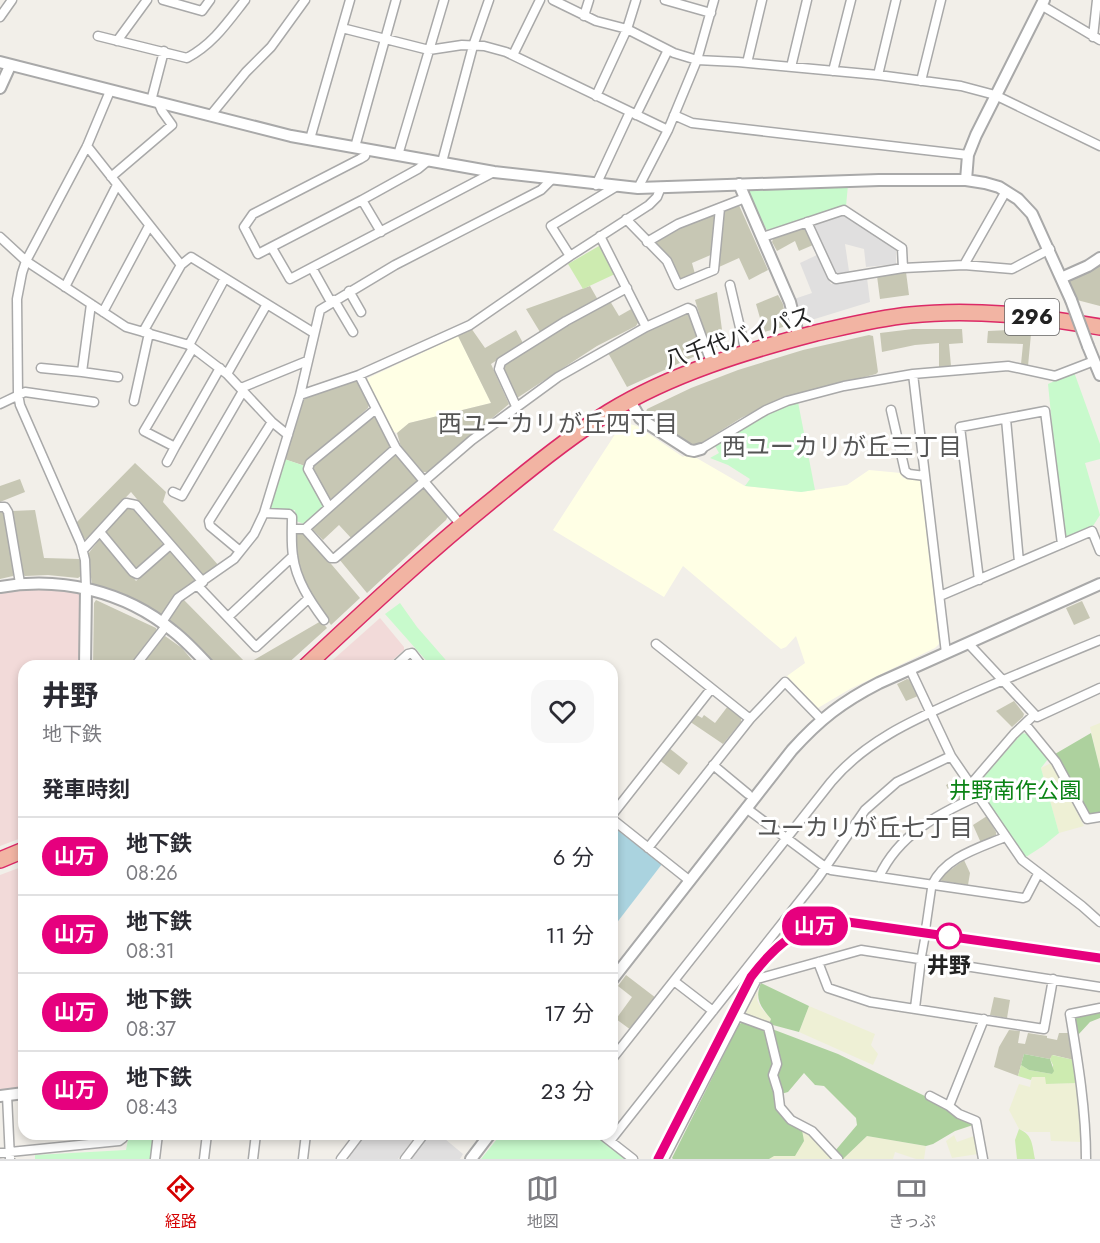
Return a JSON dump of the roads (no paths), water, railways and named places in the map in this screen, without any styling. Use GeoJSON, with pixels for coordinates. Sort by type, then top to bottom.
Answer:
{"type":"FeatureCollection","features":[{"type":"Feature","properties":{"kind":"highway","name":"八千代バイパス"},"geometry":{"type":"LineString","coordinates":[[313,660],[461,525],[546,456],[580,431],[630,401],[712,364],[867,321],[922,314],[1010,315],[1063,320],[1100,327]]}},
{"type":"Feature","properties":{"kind":"highway"},"geometry":{"type":"LineString","coordinates":[[0,860],[18,852]]}},
{"type":"Feature","properties":{"kind":"street"},"geometry":{"type":"LineString","coordinates":[[0,17],[12,0]]}},
{"type":"Feature","properties":{"kind":"street"},"geometry":{"type":"LineString","coordinates":[[117,41],[147,0]]}},
{"type":"Feature","properties":{"kind":"street"},"geometry":{"type":"LineString","coordinates":[[163,0],[202,11],[210,0]]}},
{"type":"Feature","properties":{"kind":"street"},"geometry":{"type":"LineString","coordinates":[[98,36],[187,58],[202,50],[219,35],[245,0]]}},
{"type":"Feature","properties":{"kind":"street"},"geometry":{"type":"LineString","coordinates":[[210,116],[246,72],[271,47],[305,0]]}},
{"type":"Feature","properties":{"kind":"street"},"geometry":{"type":"LineString","coordinates":[[310,139],[350,0]]}},
{"type":"Feature","properties":{"kind":"street"},"geometry":{"type":"LineString","coordinates":[[355,147],[396,0]]}},
{"type":"Feature","properties":{"kind":"street"},"geometry":{"type":"LineString","coordinates":[[398,155],[444,0]]}},
{"type":"Feature","properties":{"kind":"street"},"geometry":{"type":"LineString","coordinates":[[442,162],[472,46],[489,0]]}},
{"type":"Feature","properties":{"kind":"street"},"geometry":{"type":"LineString","coordinates":[[513,55],[540,0]]}},
{"type":"Feature","properties":{"kind":"street"},"geometry":{"type":"LineString","coordinates":[[553,0],[584,16],[627,29],[668,50],[697,60],[878,75],[961,86],[995,95],[1100,146]]}},
{"type":"Feature","properties":{"kind":"street"},"geometry":{"type":"LineString","coordinates":[[584,16],[589,0]]}},
{"type":"Feature","properties":{"kind":"street"},"geometry":{"type":"LineString","coordinates":[[596,96],[627,29],[636,0]]}},
{"type":"Feature","properties":{"kind":"street"},"geometry":{"type":"LineString","coordinates":[[665,0],[711,13]]}},
{"type":"Feature","properties":{"kind":"street"},"geometry":{"type":"LineString","coordinates":[[638,188],[668,130],[697,60],[714,0]]}},
{"type":"Feature","properties":{"kind":"street"},"geometry":{"type":"LineString","coordinates":[[747,63],[762,0]]}},
{"type":"Feature","properties":{"kind":"street"},"geometry":{"type":"LineString","coordinates":[[791,67],[807,0]]}},
{"type":"Feature","properties":{"kind":"street"},"geometry":{"type":"LineString","coordinates":[[833,71],[851,0]]}},
{"type":"Feature","properties":{"kind":"street"},"geometry":{"type":"LineString","coordinates":[[878,75],[896,0]]}},
{"type":"Feature","properties":{"kind":"street"},"geometry":{"type":"LineString","coordinates":[[921,81],[941,0]]}},
{"type":"Feature","properties":{"kind":"street"},"geometry":{"type":"LineString","coordinates":[[1097,0],[1097,39]]}},
{"type":"Feature","properties":{"kind":"street"},"geometry":{"type":"LineString","coordinates":[[966,180],[968,155],[995,95],[1042,3],[1097,39]]}},
{"type":"Feature","properties":{"kind":"street"},"geometry":{"type":"LineString","coordinates":[[342,28],[429,50],[462,45],[484,46],[513,55],[668,130]]}},
{"type":"Feature","properties":{"kind":"street"},"geometry":{"type":"LineString","coordinates":[[596,184],[668,50]]}},
{"type":"Feature","properties":{"kind":"street"},"geometry":{"type":"LineString","coordinates":[[155,103],[164,51]]}},
{"type":"Feature","properties":{"kind":"street"},"geometry":{"type":"LineString","coordinates":[[0,88],[5,64],[155,103],[310,139],[494,172],[596,184],[638,188],[966,180],[985,183],[1006,191],[1028,208],[1038,223],[1100,375]]}},
{"type":"Feature","properties":{"kind":"street"},"geometry":{"type":"LineString","coordinates":[[85,660],[86,588],[83,550],[20,405],[17,299],[26,261],[87,146],[110,91]]}},
{"type":"Feature","properties":{"kind":"street"},"geometry":{"type":"LineString","coordinates":[[111,177],[172,124],[155,103]]}},
{"type":"Feature","properties":{"kind":"street"},"geometry":{"type":"LineString","coordinates":[[674,115],[692,123],[968,155]]}},
{"type":"Feature","properties":{"kind":"street"},"geometry":{"type":"LineString","coordinates":[[87,146],[180,265]]}},
{"type":"Feature","properties":{"kind":"street"},"geometry":{"type":"LineString","coordinates":[[367,149],[365,156],[360,159],[253,214],[244,227],[258,254],[362,200],[418,169],[429,160]]}},
{"type":"Feature","properties":{"kind":"street"},"geometry":{"type":"LineString","coordinates":[[272,248],[290,279],[494,172]]}},
{"type":"Feature","properties":{"kind":"street"},"geometry":{"type":"LineString","coordinates":[[139,660],[164,624],[178,598],[234,559],[254,534],[264,513],[300,395],[320,310],[395,265],[541,190],[552,179]]}},
{"type":"Feature","properties":{"kind":"street"},"geometry":{"type":"LineString","coordinates":[[739,184],[790,302],[800,338]]}},
{"type":"Feature","properties":{"kind":"street"},"geometry":{"type":"LineString","coordinates":[[65,287],[117,185]]}},
{"type":"Feature","properties":{"kind":"street"},"geometry":{"type":"LineString","coordinates":[[570,256],[551,226],[617,186]]}},
{"type":"Feature","properties":{"kind":"street"},"geometry":{"type":"LineString","coordinates":[[300,395],[359,375],[470,325],[654,201],[661,187]]}},
{"type":"Feature","properties":{"kind":"street"},"geometry":{"type":"LineString","coordinates":[[964,265],[1006,191]]}},
{"type":"Feature","properties":{"kind":"street"},"geometry":{"type":"LineString","coordinates":[[647,242],[678,224],[745,198]]}},
{"type":"Feature","properties":{"kind":"street"},"geometry":{"type":"LineString","coordinates":[[362,200],[381,232]]}},
{"type":"Feature","properties":{"kind":"street"},"geometry":{"type":"LineString","coordinates":[[626,219],[669,264],[678,285],[714,270],[720,208]]}},
{"type":"Feature","properties":{"kind":"street"},"geometry":{"type":"LineString","coordinates":[[763,237],[844,210],[902,248],[903,268]]}},
{"type":"Feature","properties":{"kind":"street"},"geometry":{"type":"LineString","coordinates":[[807,222],[834,278],[903,268],[964,265],[1012,269],[1050,249]]}},
{"type":"Feature","properties":{"kind":"street"},"geometry":{"type":"LineString","coordinates":[[103,312],[149,226]]}},
{"type":"Feature","properties":{"kind":"street"},"geometry":{"type":"LineString","coordinates":[[600,236],[646,327]]}},
{"type":"Feature","properties":{"kind":"street"},"geometry":{"type":"LineString","coordinates":[[0,237],[26,261],[126,327],[191,347],[227,374],[272,422],[288,435]]}},
{"type":"Feature","properties":{"kind":"street"},"geometry":{"type":"LineString","coordinates":[[134,400],[146,333],[180,265],[191,257],[314,333]]}},
{"type":"Feature","properties":{"kind":"street"},"geometry":{"type":"LineString","coordinates":[[1061,278],[1100,258]]}},
{"type":"Feature","properties":{"kind":"street"},"geometry":{"type":"LineString","coordinates":[[312,268],[352,332]]}},
{"type":"Feature","properties":{"kind":"street"},"geometry":{"type":"LineString","coordinates":[[175,447],[144,431],[191,347],[225,278]]}},
{"type":"Feature","properties":{"kind":"street"},"geometry":{"type":"LineString","coordinates":[[730,285],[746,353]]}},
{"type":"Feature","properties":{"kind":"street"},"geometry":{"type":"LineString","coordinates":[[516,406],[499,369],[501,362],[566,321],[627,288]]}},
{"type":"Feature","properties":{"kind":"street"},"geometry":{"type":"LineString","coordinates":[[350,291],[362,312]]}},
{"type":"Feature","properties":{"kind":"street"},"geometry":{"type":"LineString","coordinates":[[82,372],[91,304]]}},
{"type":"Feature","properties":{"kind":"street"},"geometry":{"type":"LineString","coordinates":[[227,374],[267,304]]}},
{"type":"Feature","properties":{"kind":"street"},"geometry":{"type":"LineString","coordinates":[[305,529],[332,558],[335,558],[472,440],[516,406],[601,350],[667,316],[690,309],[712,364]]}},
{"type":"Feature","properties":{"kind":"street"},"geometry":{"type":"LineString","coordinates":[[173,492],[182,496],[242,389],[307,361]]}},
{"type":"Feature","properties":{"kind":"street"},"geometry":{"type":"LineString","coordinates":[[630,401],[636,412],[647,423],[689,450],[700,449],[744,421],[787,401],[844,386],[913,374],[1008,366],[1055,376],[1094,361]]}},
{"type":"Feature","properties":{"kind":"street"},"geometry":{"type":"LineString","coordinates":[[40,368],[118,376]]}},
{"type":"Feature","properties":{"kind":"street"},"geometry":{"type":"LineString","coordinates":[[167,462],[220,368]]}},
{"type":"Feature","properties":{"kind":"street"},"geometry":{"type":"LineString","coordinates":[[913,374],[946,653]]}},
{"type":"Feature","properties":{"kind":"street"},"geometry":{"type":"LineString","coordinates":[[359,375],[396,448],[461,525]]}},
{"type":"Feature","properties":{"kind":"street"},"geometry":{"type":"LineString","coordinates":[[0,404],[26,392],[94,402]]}},
{"type":"Feature","properties":{"kind":"street"},"geometry":{"type":"LineString","coordinates":[[329,507],[308,469],[310,463],[376,409]]}},
{"type":"Feature","properties":{"kind":"street"},"geometry":{"type":"LineString","coordinates":[[891,410],[904,471],[925,476]]}},
{"type":"Feature","properties":{"kind":"street"},"geometry":{"type":"LineString","coordinates":[[979,580],[960,427],[1045,411],[1062,544]]}},
{"type":"Feature","properties":{"kind":"street"},"geometry":{"type":"LineString","coordinates":[[1005,419],[1019,562]]}},
{"type":"Feature","properties":{"kind":"street"},"geometry":{"type":"LineString","coordinates":[[240,551],[210,526],[209,521],[272,422]]}},
{"type":"Feature","properties":{"kind":"street"},"geometry":{"type":"LineString","coordinates":[[292,529],[305,529],[396,448]]}},
{"type":"Feature","properties":{"kind":"street"},"geometry":{"type":"LineString","coordinates":[[83,550],[126,503],[136,505],[200,584],[256,647],[308,599]]}},
{"type":"Feature","properties":{"kind":"street"},"geometry":{"type":"LineString","coordinates":[[0,507],[5,507],[8,512],[20,583]]}},
{"type":"Feature","properties":{"kind":"street"},"geometry":{"type":"LineString","coordinates":[[264,513],[289,514],[292,517],[293,556],[299,578],[308,599],[324,620]]}},
{"type":"Feature","properties":{"kind":"street"},"geometry":{"type":"LineString","coordinates":[[939,596],[1092,531],[1100,551]]}},
{"type":"Feature","properties":{"kind":"street"},"geometry":{"type":"LineString","coordinates":[[100,532],[137,574],[170,545]]}},
{"type":"Feature","properties":{"kind":"street"},"geometry":{"type":"LineString","coordinates":[[228,617],[293,556]]}},
{"type":"Feature","properties":{"kind":"street"},"geometry":{"type":"LineString","coordinates":[[0,587],[20,583],[49,582],[86,588],[129,604],[164,624],[203,660]]}},
{"type":"Feature","properties":{"kind":"street"},"geometry":{"type":"LineString","coordinates":[[618,971],[792,750],[821,719],[855,695],[1100,584]]}},
{"type":"Feature","properties":{"kind":"street"},"geometry":{"type":"LineString","coordinates":[[618,1051],[831,782],[855,756],[882,738],[930,713],[1100,640]]}},
{"type":"Feature","properties":{"kind":"street"},"geometry":{"type":"LineString","coordinates":[[968,643],[1037,717],[1100,688]]}},
{"type":"Feature","properties":{"kind":"street"},"geometry":{"type":"LineString","coordinates":[[656,644],[750,719]]}},
{"type":"Feature","properties":{"kind":"street"},"geometry":{"type":"LineString","coordinates":[[402,660],[412,653],[417,660]]}},
{"type":"Feature","properties":{"kind":"street"},"geometry":{"type":"LineString","coordinates":[[910,669],[951,756],[1022,860],[1100,922]]}},
{"type":"Feature","properties":{"kind":"street"},"geometry":{"type":"LineString","coordinates":[[648,848],[750,719],[785,682],[821,719]]}},
{"type":"Feature","properties":{"kind":"street"},"geometry":{"type":"LineString","coordinates":[[618,809],[711,689]]}},
{"type":"Feature","properties":{"kind":"street"},"geometry":{"type":"LineString","coordinates":[[970,784],[1034,715]]}},
{"type":"Feature","properties":{"kind":"street"},"geometry":{"type":"LineString","coordinates":[[1025,724],[1056,762],[1087,819],[1100,818]]}},
{"type":"Feature","properties":{"kind":"street"},"geometry":{"type":"LineString","coordinates":[[618,1131],[825,867],[865,810],[877,798],[910,774],[951,756]]}},
{"type":"Feature","properties":{"kind":"street"},"geometry":{"type":"LineString","coordinates":[[713,765],[748,794]]}},
{"type":"Feature","properties":{"kind":"street"},"geometry":{"type":"LineString","coordinates":[[879,877],[899,846],[918,828],[945,811],[978,796]]}},
{"type":"Feature","properties":{"kind":"street"},"geometry":{"type":"LineString","coordinates":[[746,808],[825,867],[1023,898],[1026,897],[1038,874]]}},
{"type":"Feature","properties":{"kind":"street"},"geometry":{"type":"LineString","coordinates":[[618,822],[690,881]]}},
{"type":"Feature","properties":{"kind":"street"},"geometry":{"type":"LineString","coordinates":[[915,1008],[932,885],[937,876],[951,863],[970,851],[1005,837]]}},
{"type":"Feature","properties":{"kind":"street"},"geometry":{"type":"LineString","coordinates":[[664,1159],[757,979],[861,950],[1100,987]]}},
{"type":"Feature","properties":{"kind":"street"},"geometry":{"type":"LineString","coordinates":[[818,962],[828,988],[870,1002],[1044,1029],[1053,979]]}},
{"type":"Feature","properties":{"kind":"street"},"geometry":{"type":"LineString","coordinates":[[674,981],[713,1011]]}},
{"type":"Feature","properties":{"kind":"street"},"geometry":{"type":"LineString","coordinates":[[1086,1159],[1080,1077],[1070,1014],[1100,1008]]}},
{"type":"Feature","properties":{"kind":"street"},"geometry":{"type":"LineString","coordinates":[[738,1016],[768,1027],[777,1064],[773,1076],[780,1107],[791,1120],[812,1131],[838,1159]]}},
{"type":"Feature","properties":{"kind":"street"},"geometry":{"type":"LineString","coordinates":[[949,1106],[984,1019]]}},
{"type":"Feature","properties":{"kind":"street"},"geometry":{"type":"LineString","coordinates":[[4,1096],[10,1156]]}},
{"type":"Feature","properties":{"kind":"street"},"geometry":{"type":"LineString","coordinates":[[930,1096],[959,1114],[976,1121],[983,1159]]}},
{"type":"Feature","properties":{"kind":"street"},"geometry":{"type":"LineString","coordinates":[[0,1154],[10,1156],[120,1140]]}},
{"type":"Feature","properties":{"kind":"street"},"geometry":{"type":"LineString","coordinates":[[155,1159],[157,1140]]}},
{"type":"Feature","properties":{"kind":"street"},"geometry":{"type":"LineString","coordinates":[[204,1159],[206,1140]]}},
{"type":"Feature","properties":{"kind":"street"},"geometry":{"type":"LineString","coordinates":[[254,1159],[256,1140]]}},
{"type":"Feature","properties":{"kind":"street"},"geometry":{"type":"LineString","coordinates":[[303,1159],[305,1140]]}},
{"type":"Feature","properties":{"kind":"street"},"geometry":{"type":"LineString","coordinates":[[341,1159],[355,1140]]}},
{"type":"Feature","properties":{"kind":"street"},"geometry":{"type":"LineString","coordinates":[[405,1159],[419,1140]]}},
{"type":"Feature","properties":{"kind":"street"},"geometry":{"type":"LineString","coordinates":[[471,1159],[485,1140]]}},
{"type":"Feature","properties":{"kind":"street"},"geometry":{"type":"LineString","coordinates":[[610,1141],[633,1159]]}},
{"type":"Feature","properties":{"kind":"water"},"geometry":{"type":"Polygon","coordinates":[[[618,831],[662,864],[618,921],[618,831]]]}},
{"type":"Feature","properties":{"kind":"tram line"},"geometry":{"type":"LineString","coordinates":[[658,1159],[751,977],[786,941],[812,927],[844,922],[863,923],[1100,958]]}},
{"type":"Feature","properties":{"kind":"metro line","name":"山万"},"geometry":{"type":"LineString","coordinates":[[658,1159],[751,977],[780,944],[804,930],[832,923],[863,923],[1100,958]]}},
{"type":"Feature","properties":{"kind":"place","name":"井野"},"geometry":{"type":"Point","coordinates":[949,936]}},
{"type":"Feature","properties":{"kind":"district","name":"西ユーカリが丘四丁目"},"geometry":{"type":"Point","coordinates":[558,424]}},
{"type":"Feature","properties":{"kind":"district","name":"西ユーカリが丘三丁目"},"geometry":{"type":"Point","coordinates":[842,447]}},
{"type":"Feature","properties":{"kind":"district","name":"ユーカリが丘七丁目"},"geometry":{"type":"Point","coordinates":[865,828]}},
{"type":"Feature","properties":{"kind":"park label","name":"井野南作公園"},"geometry":{"type":"Point","coordinates":[1015,790]}}]}
